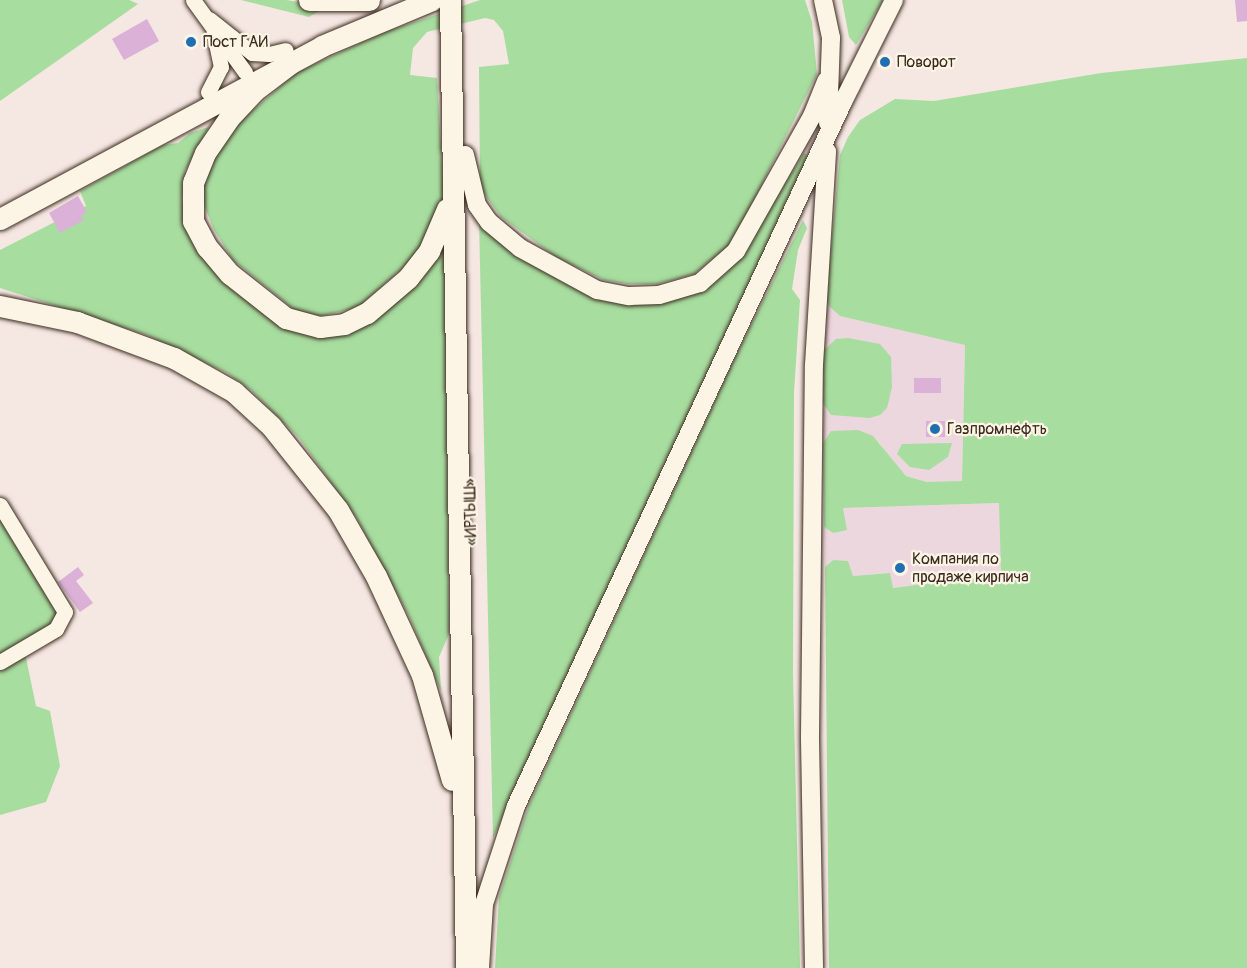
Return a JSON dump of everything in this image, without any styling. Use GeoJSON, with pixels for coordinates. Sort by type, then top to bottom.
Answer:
{"type":"FeatureCollection","features":[{"type":"Feature","properties":{"kind":"highway"},"geometry":{"type":"LineString","coordinates":[[309,0],[369,0]]}},
{"type":"Feature","properties":{"kind":"highway"},"geometry":{"type":"LineString","coordinates":[[0,219],[248,77],[395,0]]}},
{"type":"Feature","properties":{"kind":"highway"},"geometry":{"type":"LineString","coordinates":[[432,0],[289,56],[229,118],[205,153],[190,195],[193,221],[207,247],[230,274],[274,311],[309,326],[331,327],[355,320],[379,305],[408,278],[435,242],[445,218],[459,162]]}},
{"type":"Feature","properties":{"kind":"highway"},"geometry":{"type":"LineString","coordinates":[[450,0],[457,57]]}},
{"type":"Feature","properties":{"kind":"highway"},"geometry":{"type":"LineString","coordinates":[[457,57],[463,0]]}},
{"type":"Feature","properties":{"kind":"highway","name":"«ИРТЫШ»"},"geometry":{"type":"LineString","coordinates":[[457,57],[476,968]]}},
{"type":"Feature","properties":{"kind":"highway"},"geometry":{"type":"LineString","coordinates":[[0,210],[208,92],[248,77]]}},
{"type":"Feature","properties":{"kind":"highway","name":"«ИРТЫШ»"},"geometry":{"type":"LineString","coordinates":[[459,162],[466,968]]}},
{"type":"Feature","properties":{"kind":"highway"},"geometry":{"type":"LineString","coordinates":[[0,306],[45,314],[100,330],[159,351],[215,378],[272,426],[338,510],[376,576],[408,642],[443,737],[456,800],[460,968]]}},
{"type":"Feature","properties":{"kind":"main road"},"geometry":{"type":"LineString","coordinates":[[814,968],[810,737],[814,327],[831,62],[831,38],[822,0]]}},
{"type":"Feature","properties":{"kind":"main road"},"geometry":{"type":"LineString","coordinates":[[480,968],[482,917],[489,882],[516,806],[828,135],[894,0]]}},
{"type":"Feature","properties":{"kind":"main road"},"geometry":{"type":"LineString","coordinates":[[459,162],[477,205],[489,222],[520,248],[597,290],[629,296],[672,292],[712,275],[741,245],[812,116],[831,62]]}},
{"type":"Feature","properties":{"kind":"street"},"geometry":{"type":"LineString","coordinates":[[193,0],[209,19],[248,77]]}},
{"type":"Feature","properties":{"kind":"street"},"geometry":{"type":"LineString","coordinates":[[209,19],[252,53],[289,56]]}},
{"type":"Feature","properties":{"kind":"street"},"geometry":{"type":"LineString","coordinates":[[208,92],[218,76],[221,60],[209,19]]}},
{"type":"Feature","properties":{"kind":"street"},"geometry":{"type":"LineString","coordinates":[[0,662],[56,629],[65,612],[1,508]]}},
{"type":"Feature","properties":{"kind":"shaded area"},"geometry":{"type":"Polygon","coordinates":[[[826,298],[965,345],[962,482],[927,482],[906,476],[889,460],[879,442],[826,437],[823,443],[826,298]]]}},
{"type":"Feature","properties":{"kind":"shaded area"},"geometry":{"type":"Polygon","coordinates":[[[1000,503],[1001,575],[893,588],[889,573],[853,576],[833,560],[825,567],[824,527],[833,533],[843,508],[1000,503]]]}},
{"type":"Feature","properties":{"kind":"green space"},"geometry":{"type":"Polygon","coordinates":[[[0,0],[129,0],[138,4],[0,101],[0,0]]]}},
{"type":"Feature","properties":{"kind":"green space"},"geometry":{"type":"Polygon","coordinates":[[[241,0],[286,0],[317,5],[321,10],[309,17],[241,0]]]}},
{"type":"Feature","properties":{"kind":"green space"},"geometry":{"type":"Polygon","coordinates":[[[480,0],[805,0],[812,22],[817,74],[733,242],[694,274],[657,284],[628,284],[604,280],[556,257],[501,217],[480,188],[479,67],[509,64],[503,31],[494,20],[485,18],[427,32],[413,48],[410,75],[437,78],[444,201],[415,257],[357,308],[320,316],[295,310],[233,260],[214,230],[203,203],[203,184],[209,164],[230,130],[297,72],[385,32],[480,0]]]}},
{"type":"Feature","properties":{"kind":"green space"},"geometry":{"type":"Polygon","coordinates":[[[842,0],[883,0],[856,45],[849,37],[842,0]]]}},
{"type":"Feature","properties":{"kind":"green space"},"geometry":{"type":"Polygon","coordinates":[[[1247,58],[1247,968],[829,968],[825,567],[833,560],[848,561],[853,576],[890,573],[893,588],[1001,574],[999,503],[843,508],[847,530],[833,533],[824,527],[823,443],[831,431],[858,430],[873,436],[906,476],[927,482],[962,481],[965,345],[840,316],[830,307],[826,298],[840,155],[848,137],[860,120],[895,99],[934,101],[1101,73],[1247,58]]]}},
{"type":"Feature","properties":{"kind":"green space"},"geometry":{"type":"Polygon","coordinates":[[[209,127],[185,171],[182,198],[184,217],[198,244],[328,335],[445,249],[449,634],[439,657],[441,691],[409,616],[356,517],[299,438],[251,390],[227,373],[147,335],[0,288],[0,250],[86,206],[80,191],[163,145],[178,143],[190,133],[209,127]]]}},
{"type":"Feature","properties":{"kind":"green space"},"geometry":{"type":"Polygon","coordinates":[[[804,153],[809,156],[493,838],[479,220],[587,293],[712,283],[727,272],[744,251],[804,153]]]}},
{"type":"Feature","properties":{"kind":"green space"},"geometry":{"type":"Polygon","coordinates":[[[803,220],[807,228],[798,250],[792,289],[800,300],[794,393],[793,675],[800,968],[495,968],[499,897],[529,805],[733,362],[803,220]]]}},
{"type":"Feature","properties":{"kind":"green space"},"geometry":{"type":"Polygon","coordinates":[[[848,338],[880,344],[891,357],[892,387],[887,408],[880,415],[870,418],[831,415],[822,402],[823,351],[836,339],[848,338]]]}},
{"type":"Feature","properties":{"kind":"green space"},"geometry":{"type":"Polygon","coordinates":[[[952,443],[948,457],[929,470],[910,467],[897,454],[902,444],[952,443]]]}},
{"type":"Feature","properties":{"kind":"green space"},"geometry":{"type":"Polygon","coordinates":[[[0,513],[60,618],[25,653],[36,706],[50,711],[60,766],[46,802],[0,815],[0,513]]]}},
{"type":"Feature","properties":{"kind":"building"},"geometry":{"type":"Polygon","coordinates":[[[1235,0],[1247,0],[1247,21],[1237,22],[1235,0]]]}},
{"type":"Feature","properties":{"kind":"building"},"geometry":{"type":"Polygon","coordinates":[[[147,19],[159,41],[124,60],[112,39],[147,19]]]}},
{"type":"Feature","properties":{"kind":"building"},"geometry":{"type":"Polygon","coordinates":[[[78,196],[87,212],[81,215],[84,220],[60,233],[49,213],[78,196]]]}},
{"type":"Feature","properties":{"kind":"building"},"geometry":{"type":"Polygon","coordinates":[[[914,378],[941,378],[941,393],[914,393],[914,378]]]}},
{"type":"Feature","properties":{"kind":"building","name":"Газпромнефть"},"geometry":{"type":"Polygon","coordinates":[[[926,421],[945,421],[945,437],[926,437],[926,421]]]}},
{"type":"Feature","properties":{"kind":"building"},"geometry":{"type":"Polygon","coordinates":[[[78,567],[84,575],[76,581],[93,603],[80,612],[58,582],[78,567]]]}},
{"type":"Feature","properties":{"kind":"place","name":"Пост ГАИ"},"geometry":{"type":"Point","coordinates":[191,42]}},
{"type":"Feature","properties":{"kind":"place","name":"Поворот"},"geometry":{"type":"Point","coordinates":[885,62]}},
{"type":"Feature","properties":{"kind":"place","name":"Газпромнефть"},"geometry":{"type":"Point","coordinates":[935,429]}},
{"type":"Feature","properties":{"kind":"place","name":"Компания по продаже кирпича"},"geometry":{"type":"Point","coordinates":[900,568]}}]}
